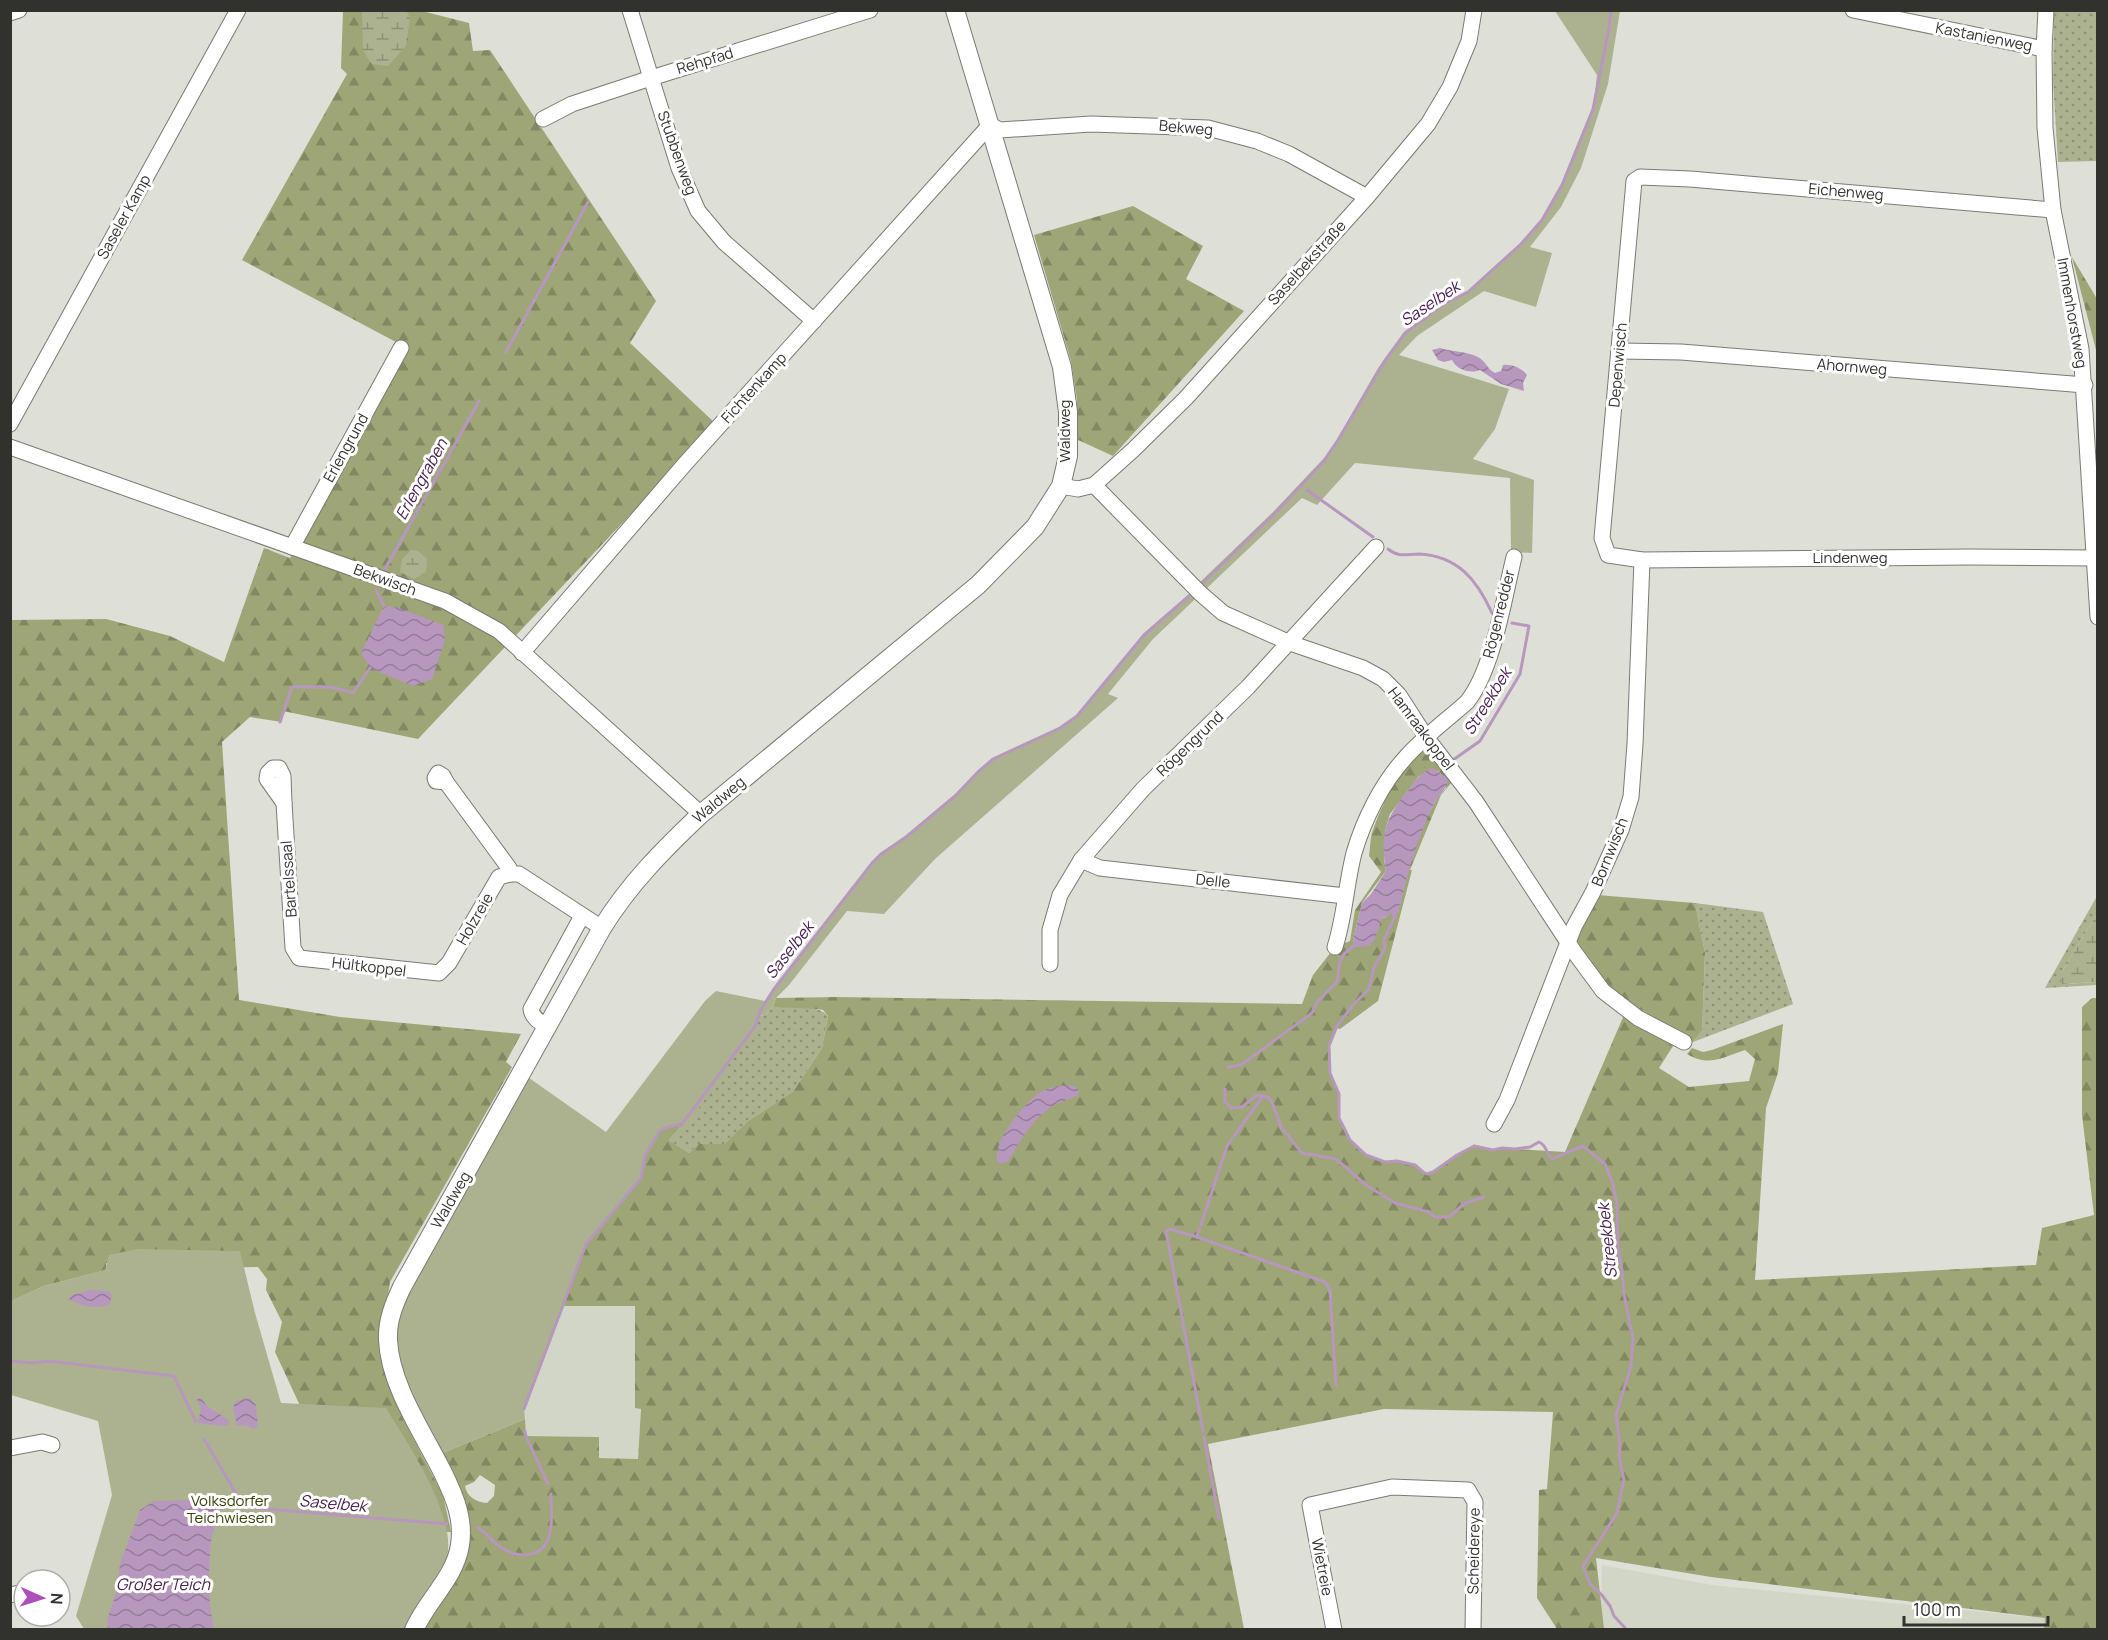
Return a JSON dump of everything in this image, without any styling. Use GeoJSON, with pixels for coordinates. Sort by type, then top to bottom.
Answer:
{"type":"FeatureCollection","features":[{"type":"Feature","properties":{"kind":"main road","name":"Waldweg"},"geometry":{"type":"LineString","coordinates":[[414,1629],[456,1563],[460,1547],[461,1524],[452,1492],[397,1380],[388,1340],[391,1313],[402,1287],[602,928],[632,885],[660,852],[701,814],[978,585],[1035,527],[1061,486],[1068,456],[1068,423],[1062,368],[955,10]]}},
{"type":"Feature","properties":{"kind":"street"},"geometry":{"type":"LineString","coordinates":[[10,13],[19,10]]}},
{"type":"Feature","properties":{"kind":"street","name":"Saseler Kamp"},"geometry":{"type":"LineString","coordinates":[[10,424],[238,10]]}},
{"type":"Feature","properties":{"kind":"street","name":"Stubbenweg"},"geometry":{"type":"LineString","coordinates":[[630,10],[679,168],[698,210],[723,242],[814,321]]}},
{"type":"Feature","properties":{"kind":"street","name":"Rehpfad"},"geometry":{"type":"LineString","coordinates":[[543,120],[572,104],[870,10]]}},
{"type":"Feature","properties":{"kind":"street","name":"Saselbekstraße"},"geometry":{"type":"LineString","coordinates":[[1094,485],[1186,398],[1367,197],[1428,124],[1450,87],[1469,42],[1474,10]]}},
{"type":"Feature","properties":{"kind":"street","name":"Kastanienweg"},"geometry":{"type":"LineString","coordinates":[[1853,10],[2044,49]]}},
{"type":"Feature","properties":{"kind":"street","name":"Immenhorstweg"},"geometry":{"type":"LineString","coordinates":[[2046,10],[2045,128],[2053,210],[2081,349],[2085,385],[2097,617]]}},
{"type":"Feature","properties":{"kind":"street","name":"Bekweg"},"geometry":{"type":"LineString","coordinates":[[990,125],[1000,130],[1091,124],[1208,128],[1257,141],[1289,154],[1367,197]]}},
{"type":"Feature","properties":{"kind":"street","name":"Fichtenkamp"},"geometry":{"type":"LineString","coordinates":[[522,653],[684,465],[990,125]]}},
{"type":"Feature","properties":{"kind":"street","name":"Eichenweg"},"geometry":{"type":"LineString","coordinates":[[1640,177],[1754,184],[2053,210]]}},
{"type":"Feature","properties":{"kind":"street","name":"Depenwisch"},"geometry":{"type":"LineString","coordinates":[[1608,555],[1602,538],[1634,181],[1640,177]]}},
{"type":"Feature","properties":{"kind":"street","name":"Erlengrund"},"geometry":{"type":"LineString","coordinates":[[292,547],[401,348]]}},
{"type":"Feature","properties":{"kind":"street","name":"Ahornweg"},"geometry":{"type":"LineString","coordinates":[[1619,351],[1682,352],[2085,385]]}},
{"type":"Feature","properties":{"kind":"street","name":"Bekwisch"},"geometry":{"type":"LineString","coordinates":[[10,447],[445,601],[499,631],[701,814]]}},
{"type":"Feature","properties":{"kind":"street"},"geometry":{"type":"LineString","coordinates":[[1061,486],[1078,489],[1094,485]]}},
{"type":"Feature","properties":{"kind":"street","name":"Hamraakoppel"},"geometry":{"type":"LineString","coordinates":[[1094,485],[1200,593],[1223,613],[1290,643],[1363,668],[1383,679],[1399,695],[1426,737],[1476,802],[1604,992],[1638,1018],[1684,1042]]}},
{"type":"Feature","properties":{"kind":"street","name":"Rögengrund"},"geometry":{"type":"LineString","coordinates":[[1050,964],[1050,930],[1060,895],[1081,860],[1143,789],[1248,687],[1376,547]]}},
{"type":"Feature","properties":{"kind":"street","name":"Lindenweg"},"geometry":{"type":"LineString","coordinates":[[1608,555],[1642,560],[1970,556],[2093,558]]}},
{"type":"Feature","properties":{"kind":"street","name":"Rögenredder"},"geometry":{"type":"LineString","coordinates":[[1335,947],[1341,930],[1355,851],[1372,809],[1386,783],[1405,758],[1467,702],[1481,681],[1514,557]]}},
{"type":"Feature","properties":{"kind":"street","name":"Bornwisch"},"geometry":{"type":"LineString","coordinates":[[1494,1124],[1507,1100],[1568,941],[1621,830],[1631,797],[1642,560]]}},
{"type":"Feature","properties":{"kind":"street"},"geometry":{"type":"LineString","coordinates":[[446,782],[509,868],[510,874],[519,874],[602,928]]}},
{"type":"Feature","properties":{"kind":"street","name":"Bartelssaal"},"geometry":{"type":"LineString","coordinates":[[284,803],[293,948],[296,955]]}},
{"type":"Feature","properties":{"kind":"street","name":"Delle"},"geometry":{"type":"LineString","coordinates":[[1081,860],[1100,868],[1346,896]]}},
{"type":"Feature","properties":{"kind":"street","name":"Holzreie"},"geometry":{"type":"LineString","coordinates":[[443,970],[499,877],[510,874]]}},
{"type":"Feature","properties":{"kind":"street"},"geometry":{"type":"LineString","coordinates":[[547,1027],[532,1014],[531,1009],[582,916]]}},
{"type":"Feature","properties":{"kind":"street","name":"Hültkoppel"},"geometry":{"type":"LineString","coordinates":[[296,955],[304,959],[433,974],[443,970]]}},
{"type":"Feature","properties":{"kind":"street"},"geometry":{"type":"LineString","coordinates":[[10,1448],[42,1442],[52,1445]]}},
{"type":"Feature","properties":{"kind":"street","name":"Scheidereye"},"geometry":{"type":"LineString","coordinates":[[1310,1505],[1392,1487],[1468,1490],[1475,1502],[1473,1629]]}},
{"type":"Feature","properties":{"kind":"street","name":"Wietreie"},"geometry":{"type":"LineString","coordinates":[[1310,1505],[1334,1629]]}},
{"type":"Feature","properties":{"kind":"shaded area"},"geometry":{"type":"Polygon","coordinates":[[[635,1305],[635,1408],[641,1409],[638,1459],[599,1458],[599,1437],[526,1436],[524,1409],[563,1306],[635,1305]]]}},
{"type":"Feature","properties":{"kind":"shaded area"},"geometry":{"type":"Polygon","coordinates":[[[1602,1565],[1712,1585],[2045,1618],[2044,1630],[1600,1630],[1602,1565]]]}},
{"type":"Feature","properties":{"kind":"green space"},"geometry":{"type":"Polygon","coordinates":[[[343,11],[422,11],[469,23],[473,51],[490,50],[656,301],[630,343],[716,424],[418,739],[283,711],[282,722],[250,717],[222,742],[239,1000],[340,1017],[521,1034],[506,1062],[512,1067],[390,1282],[380,1346],[403,1419],[443,1495],[451,1532],[447,1532],[310,1427],[275,1352],[282,1322],[266,1290],[267,1279],[258,1267],[198,1268],[106,1263],[106,1270],[44,1286],[11,1301],[10,620],[106,619],[170,636],[224,662],[264,548],[290,558],[409,349],[242,260],[347,74],[341,68],[343,11]]]}},
{"type":"Feature","properties":{"kind":"green space"},"geometry":{"type":"Polygon","coordinates":[[[362,11],[406,11],[410,17],[406,46],[388,66],[372,64],[363,51],[362,11]]]}},
{"type":"Feature","properties":{"kind":"green space"},"geometry":{"type":"Polygon","coordinates":[[[1555,11],[1620,11],[1608,84],[1581,168],[1561,207],[1530,247],[1552,253],[1536,307],[1484,291],[1417,336],[1399,355],[1509,389],[1495,429],[1473,459],[1534,480],[1532,553],[1511,552],[1510,478],[1355,463],[1317,505],[1302,498],[1153,639],[1108,694],[1118,698],[935,859],[884,914],[847,911],[789,985],[776,998],[773,1007],[765,1015],[759,1016],[756,1025],[689,1122],[664,1128],[659,1132],[645,1156],[641,1178],[586,1244],[524,1409],[525,1419],[435,1456],[401,1390],[388,1326],[522,1073],[606,1132],[705,1001],[716,991],[765,1001],[877,857],[906,837],[955,796],[993,759],[1060,728],[1077,716],[1144,635],[1190,595],[1199,583],[1273,512],[1325,457],[1378,368],[1405,333],[1444,304],[1468,292],[1521,244],[1542,220],[1562,185],[1593,109],[1597,75],[1555,11]]]}},
{"type":"Feature","properties":{"kind":"green space"},"geometry":{"type":"Polygon","coordinates":[[[2054,11],[2097,11],[2097,161],[2058,162],[2053,81],[2054,11]]]}},
{"type":"Feature","properties":{"kind":"green space"},"geometry":{"type":"Polygon","coordinates":[[[1133,206],[1203,246],[1186,279],[1244,311],[1113,456],[1076,439],[1077,400],[1071,361],[1034,235],[1133,206]]]}},
{"type":"Feature","properties":{"kind":"green space"},"geometry":{"type":"Polygon","coordinates":[[[2072,257],[2097,299],[2097,354],[2072,257]]]}},
{"type":"Feature","properties":{"kind":"green space"},"geometry":{"type":"Polygon","coordinates":[[[411,550],[418,551],[427,559],[426,572],[414,579],[400,572],[402,559],[411,550]]]}},
{"type":"Feature","properties":{"kind":"green space"},"geometry":{"type":"Polygon","coordinates":[[[1429,751],[1453,781],[1441,795],[1410,870],[1412,870],[1378,1001],[1340,1029],[1337,1028],[1329,1046],[1330,1073],[1339,1094],[1341,1124],[1353,1144],[1362,1153],[1383,1162],[1402,1161],[1415,1165],[1427,1174],[1474,1146],[1493,1150],[1499,1148],[1565,1152],[1624,1015],[1675,1043],[1659,1068],[1689,1087],[1749,1081],[1755,1059],[1745,1050],[1715,1060],[1702,1060],[1687,1054],[1692,1048],[1703,1052],[1712,1050],[1783,1024],[1778,1073],[1766,1108],[1755,1280],[2036,1265],[2042,1228],[2094,1215],[2082,1115],[2082,1007],[2092,998],[2097,998],[2097,1629],[2044,1629],[2045,1618],[1711,1577],[1596,1558],[1604,1629],[1557,1629],[1537,1598],[1539,1490],[1547,1489],[1553,1412],[1384,1409],[1208,1444],[1244,1629],[414,1630],[460,1547],[435,1456],[525,1419],[526,1436],[599,1437],[599,1458],[638,1459],[641,1409],[635,1408],[635,1306],[563,1306],[586,1244],[640,1178],[645,1156],[661,1129],[682,1124],[669,1140],[689,1153],[698,1144],[724,1144],[748,1121],[796,1087],[822,1048],[828,1016],[823,1010],[817,1009],[773,1007],[776,998],[1302,1004],[1313,975],[1335,947],[1350,941],[1355,910],[1381,872],[1369,856],[1374,827],[1392,787],[1409,762],[1418,754],[1429,751]],[[1438,771],[1419,776],[1390,814],[1385,831],[1386,871],[1362,903],[1353,940],[1356,947],[1390,911],[1398,913],[1422,829],[1437,799],[1446,788],[1438,771]],[[480,1475],[474,1482],[465,1486],[473,1498],[487,1503],[494,1496],[495,1485],[480,1475]]]}},
{"type":"Feature","properties":{"kind":"green space"},"geometry":{"type":"Polygon","coordinates":[[[1597,895],[1695,903],[1705,953],[1702,1031],[1693,1042],[1608,989],[1576,939],[1597,895]]]}},
{"type":"Feature","properties":{"kind":"green space"},"geometry":{"type":"Polygon","coordinates":[[[2097,896],[2097,914],[2061,973],[2063,984],[2097,982],[2097,985],[2045,988],[2097,896]]]}},
{"type":"Feature","properties":{"kind":"green space"},"geometry":{"type":"Polygon","coordinates":[[[1695,903],[1763,912],[1793,1004],[1693,1042],[1702,1031],[1705,953],[1695,903]]]}},
{"type":"Feature","properties":{"kind":"green space"},"geometry":{"type":"Polygon","coordinates":[[[2097,914],[2097,982],[2062,984],[2061,973],[2097,914]]]}},
{"type":"Feature","properties":{"kind":"green space"},"geometry":{"type":"Polygon","coordinates":[[[773,1007],[810,1007],[828,1016],[822,1048],[796,1087],[748,1121],[724,1144],[698,1144],[689,1153],[669,1140],[724,1069],[759,1016],[765,1015],[773,1007]]]}},
{"type":"Feature","properties":{"kind":"green space","name":"Volksdorfer Teichwiesen"},"geometry":{"type":"Polygon","coordinates":[[[137,1249],[240,1251],[281,1403],[386,1408],[419,1462],[440,1506],[448,1546],[441,1573],[409,1629],[84,1629],[76,1616],[112,1495],[98,1421],[11,1395],[10,1301],[44,1286],[105,1270],[109,1255],[137,1249]]]}},
{"type":"Feature","properties":{"kind":"water"},"geometry":{"type":"Polygon","coordinates":[[[1440,348],[1478,357],[1495,373],[1501,371],[1503,365],[1519,368],[1527,375],[1523,383],[1524,391],[1501,384],[1480,370],[1468,371],[1460,369],[1452,360],[1444,362],[1438,360],[1432,350],[1440,348]]]}},
{"type":"Feature","properties":{"kind":"water"},"geometry":{"type":"Polygon","coordinates":[[[384,606],[396,607],[443,625],[445,640],[432,679],[413,686],[370,668],[361,653],[384,606]]]}},
{"type":"Feature","properties":{"kind":"water"},"geometry":{"type":"Polygon","coordinates":[[[1433,768],[1447,778],[1448,782],[1433,806],[1421,835],[1398,913],[1394,918],[1390,912],[1388,916],[1382,918],[1375,939],[1369,946],[1356,947],[1353,940],[1362,903],[1386,871],[1384,836],[1386,827],[1401,799],[1417,779],[1433,768]]]}},
{"type":"Feature","properties":{"kind":"water"},"geometry":{"type":"Polygon","coordinates":[[[1065,1085],[1074,1086],[1078,1089],[1079,1094],[1056,1104],[1039,1117],[1027,1131],[1008,1162],[998,1164],[998,1147],[1002,1137],[1021,1110],[1041,1092],[1065,1085]]]}},
{"type":"Feature","properties":{"kind":"water"},"geometry":{"type":"Polygon","coordinates":[[[90,1290],[108,1291],[112,1295],[110,1304],[101,1307],[90,1306],[78,1304],[69,1299],[72,1295],[90,1290]]]}},
{"type":"Feature","properties":{"kind":"water"},"geometry":{"type":"Polygon","coordinates":[[[198,1398],[228,1420],[229,1425],[198,1423],[201,1408],[197,1401],[198,1398]]]}},
{"type":"Feature","properties":{"kind":"water"},"geometry":{"type":"Polygon","coordinates":[[[247,1398],[256,1405],[258,1426],[254,1429],[237,1425],[233,1408],[235,1402],[247,1398]]]}},
{"type":"Feature","properties":{"kind":"water","name":"Großer Teich"},"geometry":{"type":"Polygon","coordinates":[[[154,1501],[206,1502],[218,1509],[209,1563],[214,1629],[108,1629],[107,1620],[116,1593],[120,1564],[140,1510],[154,1501]]]}},
{"type":"Feature","properties":{"kind":"waterway","name":"Saselbek"},"geometry":{"type":"LineString","coordinates":[[1201,584],[1275,513],[1323,462],[1384,362],[1405,333],[1444,304],[1468,292],[1521,244],[1542,220],[1562,185],[1593,109],[1611,10]]}},
{"type":"Feature","properties":{"kind":"waterway","name":"Erlengraben"},"geometry":{"type":"LineString","coordinates":[[506,352],[588,202]]}},
{"type":"Feature","properties":{"kind":"waterway","name":"Erlengraben"},"geometry":{"type":"LineString","coordinates":[[385,569],[479,401]]}},
{"type":"Feature","properties":{"kind":"waterway","name":"Streekbek"},"geometry":{"type":"LineString","coordinates":[[1307,490],[1373,537]]}},
{"type":"Feature","properties":{"kind":"waterway","name":"Streekbek"},"geometry":{"type":"LineString","coordinates":[[1388,549],[1399,555],[1433,556],[1455,565],[1473,580],[1492,613]]}},
{"type":"Feature","properties":{"kind":"waterway","name":"Erlengraben"},"geometry":{"type":"LineString","coordinates":[[376,590],[384,606]]}},
{"type":"Feature","properties":{"kind":"waterway","name":"Saselbek"},"geometry":{"type":"LineString","coordinates":[[524,1409],[586,1244],[641,1178],[645,1156],[659,1132],[664,1128],[682,1124],[756,1025],[760,1011],[774,989],[873,862],[955,796],[993,759],[1060,728],[1077,716],[1144,635],[1190,595]]}},
{"type":"Feature","properties":{"kind":"waterway","name":"Streekbek"},"geometry":{"type":"LineString","coordinates":[[1453,760],[1480,741],[1520,674],[1529,626],[1512,623]]}},
{"type":"Feature","properties":{"kind":"waterway"},"geometry":{"type":"LineString","coordinates":[[280,722],[292,687],[331,687],[353,693],[370,668]]}},
{"type":"Feature","properties":{"kind":"waterway","name":"Streekbek"},"geometry":{"type":"LineString","coordinates":[[1395,916],[1384,940],[1385,948],[1374,967],[1369,989],[1337,1026],[1329,1046],[1330,1073],[1339,1094],[1339,1118],[1350,1140],[1366,1155],[1385,1162],[1397,1161],[1415,1165],[1427,1174],[1474,1146],[1493,1150],[1515,1149],[1530,1147],[1539,1142],[1552,1159],[1583,1146],[1605,1164],[1613,1184],[1617,1205],[1618,1248],[1633,1339],[1631,1366],[1616,1415],[1619,1456],[1624,1480],[1617,1513],[1583,1566],[1590,1584],[1601,1594],[1614,1616],[1627,1630]]}},
{"type":"Feature","properties":{"kind":"waterway"},"geometry":{"type":"LineString","coordinates":[[1228,1067],[1241,1065],[1312,1013],[1317,1002],[1337,982],[1340,961],[1344,954],[1357,943]]}},
{"type":"Feature","properties":{"kind":"waterway"},"geometry":{"type":"LineString","coordinates":[[1225,1089],[1225,1101],[1231,1108],[1242,1107],[1257,1095],[1268,1097],[1281,1127],[1302,1153],[1336,1159],[1366,1185],[1395,1203],[1429,1212],[1435,1217],[1449,1217],[1465,1203],[1484,1197]]}},
{"type":"Feature","properties":{"kind":"waterway"},"geometry":{"type":"LineString","coordinates":[[1234,1136],[1263,1096]]}},
{"type":"Feature","properties":{"kind":"waterway"},"geometry":{"type":"LineString","coordinates":[[1201,1225],[1227,1146],[1232,1139]]}},
{"type":"Feature","properties":{"kind":"waterway"},"geometry":{"type":"LineString","coordinates":[[1197,1237],[1170,1229],[1166,1231],[1203,1431]]}},
{"type":"Feature","properties":{"kind":"waterway"},"geometry":{"type":"LineString","coordinates":[[1199,1229],[1197,1237],[1325,1282],[1330,1290],[1336,1385]]}},
{"type":"Feature","properties":{"kind":"waterway"},"geometry":{"type":"LineString","coordinates":[[10,1361],[33,1363],[49,1361],[174,1376],[196,1422]]}},
{"type":"Feature","properties":{"kind":"waterway","name":"Saselbek"},"geometry":{"type":"LineString","coordinates":[[525,1431],[548,1484]]}},
{"type":"Feature","properties":{"kind":"waterway"},"geometry":{"type":"LineString","coordinates":[[1204,1437],[1219,1519]]}},
{"type":"Feature","properties":{"kind":"waterway"},"geometry":{"type":"LineString","coordinates":[[204,1439],[244,1507]]}},
{"type":"Feature","properties":{"kind":"waterway","name":"Saselbek"},"geometry":{"type":"LineString","coordinates":[[477,1527],[509,1552],[532,1554],[543,1547],[548,1540],[552,1518],[551,1494]]}},
{"type":"Feature","properties":{"kind":"waterway","name":"Saselbek"},"geometry":{"type":"LineString","coordinates":[[218,1509],[231,1506],[447,1524]]}}]}
